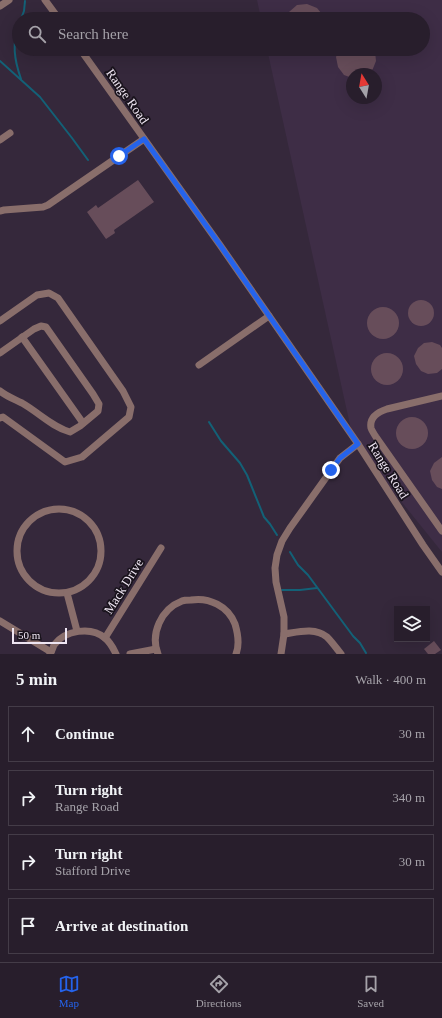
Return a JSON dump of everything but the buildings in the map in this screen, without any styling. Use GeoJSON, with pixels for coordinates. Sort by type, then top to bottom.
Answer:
{"type":"FeatureCollection","features":[{"type":"Feature","properties":{"kind":"street"},"geometry":{"type":"LineString","coordinates":[[0,6],[9,0]]}},
{"type":"Feature","properties":{"kind":"street"},"geometry":{"type":"LineString","coordinates":[[45,0],[53,12]]}},
{"type":"Feature","properties":{"kind":"street","name":"Range Road"},"geometry":{"type":"LineString","coordinates":[[85,56],[220,245],[358,444],[442,572]]}},
{"type":"Feature","properties":{"kind":"street"},"geometry":{"type":"LineString","coordinates":[[0,140],[10,132]]}},
{"type":"Feature","properties":{"kind":"street"},"geometry":{"type":"LineString","coordinates":[[0,211],[42,207],[48,205],[144,139]]}},
{"type":"Feature","properties":{"kind":"street"},"geometry":{"type":"LineString","coordinates":[[0,320],[37,296],[49,293],[58,298],[123,391],[131,407],[129,417],[82,457],[65,462],[1,417]]}},
{"type":"Feature","properties":{"kind":"street"},"geometry":{"type":"LineString","coordinates":[[199,364],[269,316]]}},
{"type":"Feature","properties":{"kind":"street"},"geometry":{"type":"LineString","coordinates":[[0,353],[34,329],[41,326],[46,327],[99,404],[98,411],[70,432],[61,430],[2,392],[0,401]]}},
{"type":"Feature","properties":{"kind":"street"},"geometry":{"type":"LineString","coordinates":[[22,337],[83,423]]}},
{"type":"Feature","properties":{"kind":"street"},"geometry":{"type":"LineString","coordinates":[[442,396],[379,411],[374,415],[371,421],[371,428],[376,437],[442,531]]}},
{"type":"Feature","properties":{"kind":"street"},"geometry":{"type":"LineString","coordinates":[[281,654],[284,634],[284,617],[276,582],[275,568],[277,555],[282,541],[340,458],[358,444]]}},
{"type":"Feature","properties":{"kind":"street"},"geometry":{"type":"LineString","coordinates":[[55,509],[67,510],[79,514],[94,527],[100,542],[100,563],[90,580],[77,590],[66,593],[56,594],[42,590],[26,579],[17,562],[16,546],[21,532],[30,519],[43,512],[55,509]]}},
{"type":"Feature","properties":{"kind":"street","name":"Mack Drive"},"geometry":{"type":"LineString","coordinates":[[105,638],[161,548]]}},
{"type":"Feature","properties":{"kind":"street"},"geometry":{"type":"LineString","coordinates":[[66,593],[77,631]]}},
{"type":"Feature","properties":{"kind":"street"},"geometry":{"type":"LineString","coordinates":[[130,654],[157,651],[155,635],[160,621],[170,608],[182,601],[199,598],[211,601],[222,607],[232,618],[238,634],[238,649],[236,654]]}},
{"type":"Feature","properties":{"kind":"street"},"geometry":{"type":"LineString","coordinates":[[0,621],[50,653],[55,645],[65,635],[77,631],[94,632],[105,638],[112,646],[116,654]]}},
{"type":"Feature","properties":{"kind":"street"},"geometry":{"type":"LineString","coordinates":[[284,634],[306,631],[319,632],[327,637],[341,654]]}},
{"type":"Feature","properties":{"kind":"shaded area"},"geometry":{"type":"Polygon","coordinates":[[[257,0],[442,0],[442,552],[354,443],[269,56],[430,56],[430,12],[260,12],[257,0]]]}},
{"type":"Feature","properties":{"kind":"waterway"},"geometry":{"type":"LineString","coordinates":[[24,12],[25,1]]}},
{"type":"Feature","properties":{"kind":"waterway"},"geometry":{"type":"LineString","coordinates":[[16,56],[21,79]]}},
{"type":"Feature","properties":{"kind":"waterway"},"geometry":{"type":"LineString","coordinates":[[0,61],[40,97],[88,160]]}},
{"type":"Feature","properties":{"kind":"waterway"},"geometry":{"type":"LineString","coordinates":[[209,422],[221,441],[240,463],[247,475],[264,517],[277,535]]}},
{"type":"Feature","properties":{"kind":"waterway"},"geometry":{"type":"LineString","coordinates":[[290,552],[298,565],[308,575],[366,653]]}},
{"type":"Feature","properties":{"kind":"waterway"},"geometry":{"type":"LineString","coordinates":[[282,590],[317,588]]}},
{"type":"Feature","properties":{"kind":"route"},"geometry":{"type":"LineString","coordinates":[[119,156],[144,139],[220,245],[358,444],[340,458],[331,470]]}}]}
